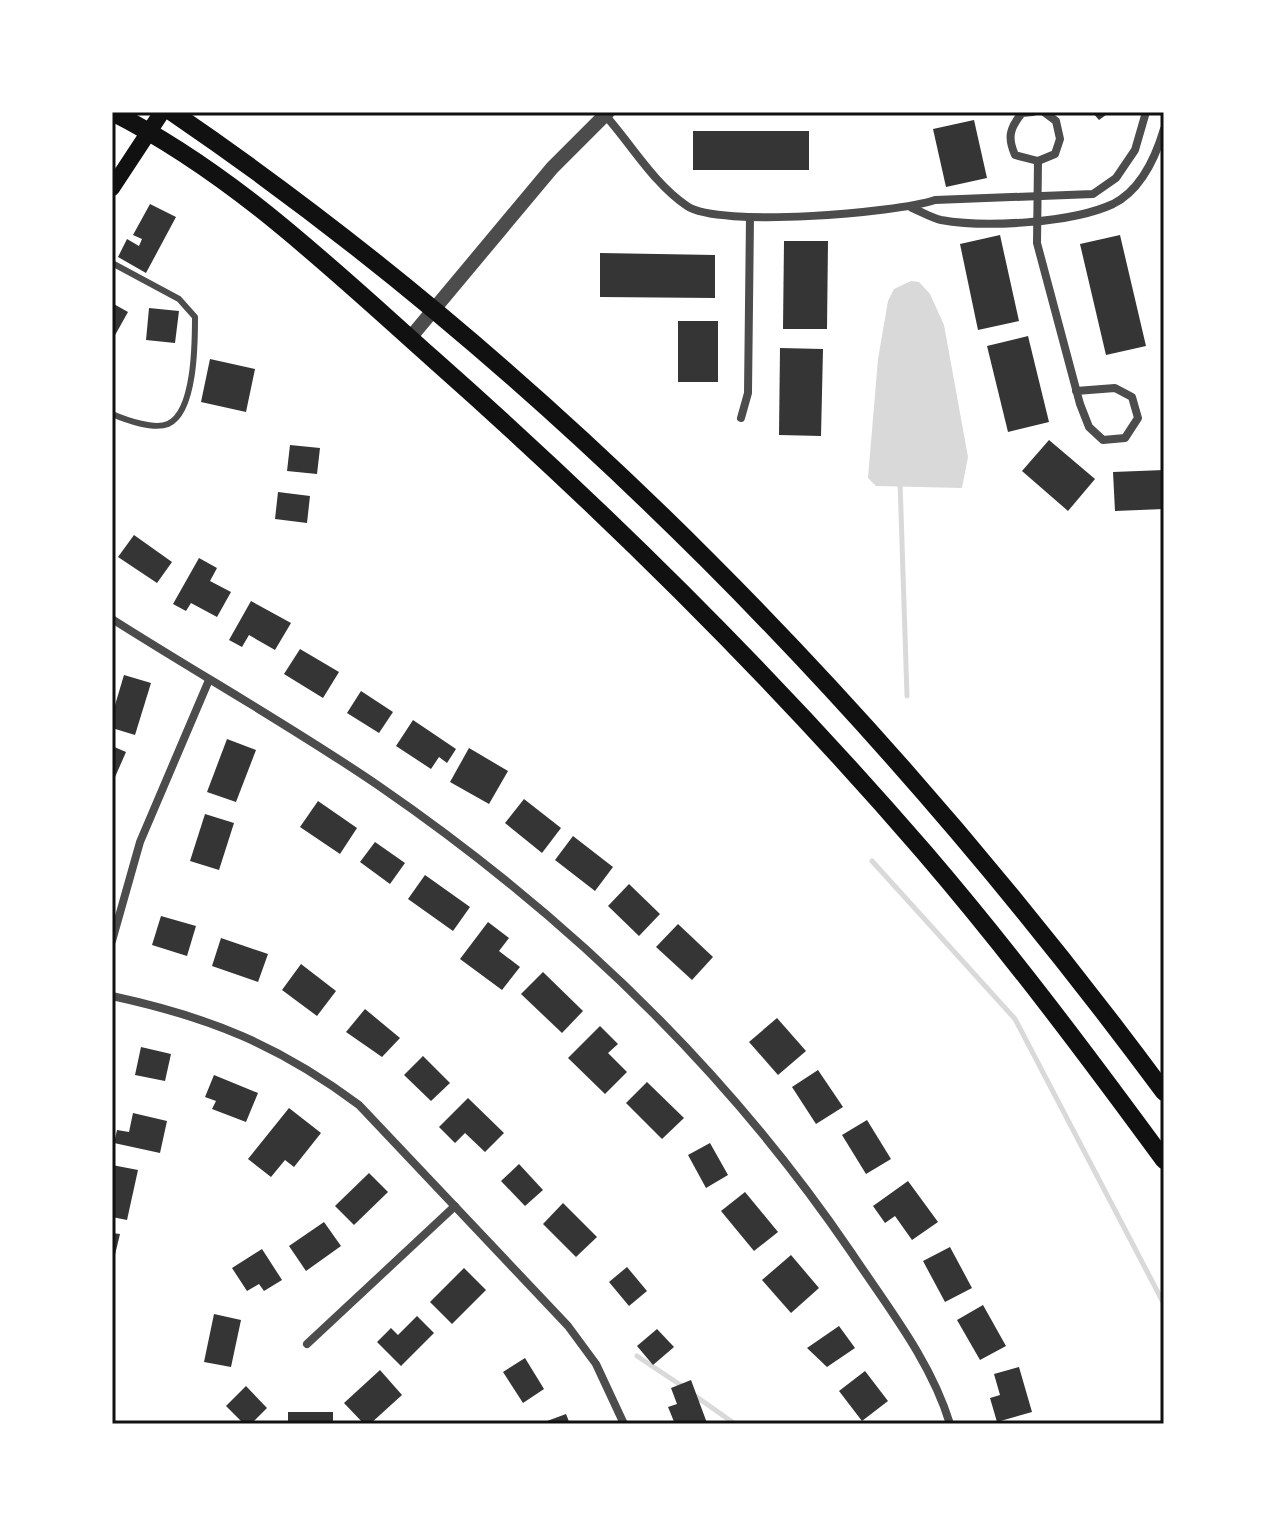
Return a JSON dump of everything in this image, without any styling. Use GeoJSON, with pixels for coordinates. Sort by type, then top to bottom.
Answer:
{"type":"FeatureCollection","features":[{"type":"Feature","properties":{"kind":"main road"},"geometry":{"type":"LineString","coordinates":[[112,112],[150,130],[264,211],[410,338],[624,533],[823,738],[925,853],[1039,992],[1164,1160]]}},
{"type":"Feature","properties":{"kind":"main road"},"geometry":{"type":"LineString","coordinates":[[112,188],[162,112]]}},
{"type":"Feature","properties":{"kind":"main road"},"geometry":{"type":"LineString","coordinates":[[172,112],[251,165],[435,307],[684,536],[815,673],[1024,910],[1164,1092]]}},
{"type":"Feature","properties":{"kind":"street"},"geometry":{"type":"LineString","coordinates":[[1033,112],[1022,113],[1011,126],[1010,142],[1015,155],[1038,161],[1055,154],[1060,139],[1056,121],[1044,112]]}},
{"type":"Feature","properties":{"kind":"street"},"geometry":{"type":"LineString","coordinates":[[410,338],[552,168],[606,113],[668,191],[689,208],[715,216],[802,217],[912,208],[935,200],[1093,194],[1116,178],[1135,150],[1146,112]]}},
{"type":"Feature","properties":{"kind":"street"},"geometry":{"type":"LineString","coordinates":[[912,208],[940,220],[1065,220],[1115,203],[1142,177],[1157,154],[1164,129]]}},
{"type":"Feature","properties":{"kind":"street"},"geometry":{"type":"LineString","coordinates":[[1038,161],[1037,243],[1076,391],[1089,427],[1103,440],[1125,438],[1138,418],[1132,397],[1115,388],[1076,391]]}},
{"type":"Feature","properties":{"kind":"street"},"geometry":{"type":"LineString","coordinates":[[741,418],[748,393],[750,217]]}},
{"type":"Feature","properties":{"kind":"street"},"geometry":{"type":"LineString","coordinates":[[112,619],[378,786],[544,912],[662,1020],[735,1100],[834,1228],[915,1350],[942,1397],[950,1424]]}},
{"type":"Feature","properties":{"kind":"street"},"geometry":{"type":"LineString","coordinates":[[112,941],[140,842],[209,680]]}},
{"type":"Feature","properties":{"kind":"street"},"geometry":{"type":"LineString","coordinates":[[112,996],[208,1019],[283,1053],[359,1105],[568,1326],[596,1364],[624,1424]]}},
{"type":"Feature","properties":{"kind":"street"},"geometry":{"type":"LineString","coordinates":[[307,1344],[455,1206]]}},
{"type":"Feature","properties":{"kind":"lane"},"geometry":{"type":"LineString","coordinates":[[112,263],[179,299],[195,317],[195,361],[181,414],[169,423],[159,426],[112,414]]}},
{"type":"Feature","properties":{"kind":"shaded area"},"geometry":{"type":"Polygon","coordinates":[[[911,281],[919,282],[930,294],[944,325],[968,457],[962,488],[876,486],[868,478],[878,359],[888,301],[894,289],[911,281]]]}},
{"type":"Feature","properties":{"kind":"building"},"geometry":{"type":"Polygon","coordinates":[[[1092,112],[1110,112],[1099,120],[1092,112]]]}},
{"type":"Feature","properties":{"kind":"building"},"geometry":{"type":"Polygon","coordinates":[[[974,120],[987,178],[946,187],[933,129],[974,120]]]}},
{"type":"Feature","properties":{"kind":"building"},"geometry":{"type":"Polygon","coordinates":[[[693,131],[809,131],[809,170],[693,170],[693,131]]]}},
{"type":"Feature","properties":{"kind":"building"},"geometry":{"type":"Polygon","coordinates":[[[150,204],[176,217],[146,273],[118,257],[127,239],[139,246],[142,239],[133,235],[150,204]]]}},
{"type":"Feature","properties":{"kind":"building"},"geometry":{"type":"Polygon","coordinates":[[[1000,235],[1019,321],[978,330],[960,244],[1000,235]]]}},
{"type":"Feature","properties":{"kind":"building"},"geometry":{"type":"Polygon","coordinates":[[[1120,235],[1146,346],[1106,355],[1080,244],[1120,235]]]}},
{"type":"Feature","properties":{"kind":"building"},"geometry":{"type":"Polygon","coordinates":[[[784,241],[828,241],[827,329],[783,329],[784,241]]]}},
{"type":"Feature","properties":{"kind":"building"},"geometry":{"type":"Polygon","coordinates":[[[600,253],[715,255],[715,298],[600,297],[600,253]]]}},
{"type":"Feature","properties":{"kind":"building"},"geometry":{"type":"Polygon","coordinates":[[[112,303],[128,312],[114,337],[112,336],[112,303]]]}},
{"type":"Feature","properties":{"kind":"building"},"geometry":{"type":"Polygon","coordinates":[[[149,308],[179,311],[175,343],[146,340],[149,308]]]}},
{"type":"Feature","properties":{"kind":"building"},"geometry":{"type":"Polygon","coordinates":[[[678,321],[718,321],[718,382],[678,382],[678,321]]]}},
{"type":"Feature","properties":{"kind":"building"},"geometry":{"type":"Polygon","coordinates":[[[1028,336],[1049,422],[1008,432],[987,346],[1028,336]]]}},
{"type":"Feature","properties":{"kind":"building"},"geometry":{"type":"Polygon","coordinates":[[[780,348],[823,349],[821,436],[779,435],[780,348]]]}},
{"type":"Feature","properties":{"kind":"building"},"geometry":{"type":"Polygon","coordinates":[[[210,359],[255,369],[246,412],[201,402],[210,359]]]}},
{"type":"Feature","properties":{"kind":"building"},"geometry":{"type":"Polygon","coordinates":[[[1049,440],[1095,479],[1068,511],[1022,471],[1049,440]]]}},
{"type":"Feature","properties":{"kind":"building"},"geometry":{"type":"Polygon","coordinates":[[[290,445],[320,448],[317,474],[287,471],[290,445]]]}},
{"type":"Feature","properties":{"kind":"building"},"geometry":{"type":"Polygon","coordinates":[[[1164,470],[1164,509],[1115,511],[1113,472],[1164,470]]]}},
{"type":"Feature","properties":{"kind":"building"},"geometry":{"type":"Polygon","coordinates":[[[278,492],[310,496],[307,523],[275,519],[278,492]]]}},
{"type":"Feature","properties":{"kind":"building"},"geometry":{"type":"Polygon","coordinates":[[[134,535],[172,562],[157,583],[118,557],[134,535]]]}},
{"type":"Feature","properties":{"kind":"building"},"geometry":{"type":"Polygon","coordinates":[[[199,558],[217,568],[210,581],[231,592],[217,617],[191,603],[186,611],[173,604],[199,558]]]}},
{"type":"Feature","properties":{"kind":"building"},"geometry":{"type":"Polygon","coordinates":[[[251,601],[291,623],[275,650],[249,635],[242,647],[229,640],[251,601]]]}},
{"type":"Feature","properties":{"kind":"building"},"geometry":{"type":"Polygon","coordinates":[[[300,649],[339,672],[323,698],[284,674],[300,649]]]}},
{"type":"Feature","properties":{"kind":"building"},"geometry":{"type":"Polygon","coordinates":[[[124,675],[151,683],[135,735],[112,728],[112,715],[124,675]]]}},
{"type":"Feature","properties":{"kind":"building"},"geometry":{"type":"Polygon","coordinates":[[[361,691],[393,712],[379,733],[347,713],[361,691]]]}},
{"type":"Feature","properties":{"kind":"building"},"geometry":{"type":"Polygon","coordinates":[[[413,720],[456,749],[447,763],[439,757],[431,769],[396,746],[413,720]]]}},
{"type":"Feature","properties":{"kind":"building"},"geometry":{"type":"Polygon","coordinates":[[[227,739],[256,750],[236,802],[207,792],[227,739]]]}},
{"type":"Feature","properties":{"kind":"building"},"geometry":{"type":"Polygon","coordinates":[[[112,746],[126,752],[112,784],[112,746]]]}},
{"type":"Feature","properties":{"kind":"building"},"geometry":{"type":"Polygon","coordinates":[[[469,748],[508,771],[489,804],[450,782],[469,748]]]}},
{"type":"Feature","properties":{"kind":"building"},"geometry":{"type":"Polygon","coordinates":[[[524,799],[561,828],[542,853],[505,823],[524,799]]]}},
{"type":"Feature","properties":{"kind":"building"},"geometry":{"type":"Polygon","coordinates":[[[318,801],[357,828],[340,854],[300,827],[318,801]]]}},
{"type":"Feature","properties":{"kind":"building"},"geometry":{"type":"Polygon","coordinates":[[[205,814],[234,823],[219,870],[190,861],[205,814]]]}},
{"type":"Feature","properties":{"kind":"building"},"geometry":{"type":"Polygon","coordinates":[[[573,836],[613,867],[595,891],[555,860],[573,836]]]}},
{"type":"Feature","properties":{"kind":"building"},"geometry":{"type":"Polygon","coordinates":[[[375,842],[405,863],[390,884],[360,862],[375,842]]]}},
{"type":"Feature","properties":{"kind":"building"},"geometry":{"type":"Polygon","coordinates":[[[425,875],[470,907],[453,931],[408,899],[425,875]]]}},
{"type":"Feature","properties":{"kind":"building"},"geometry":{"type":"Polygon","coordinates":[[[629,884],[660,914],[639,936],[608,906],[629,884]]]}},
{"type":"Feature","properties":{"kind":"building"},"geometry":{"type":"Polygon","coordinates":[[[161,916],[196,926],[187,956],[152,945],[161,916]]]}},
{"type":"Feature","properties":{"kind":"building"},"geometry":{"type":"Polygon","coordinates":[[[488,922],[509,938],[499,951],[520,967],[502,990],[460,959],[488,922]]]}},
{"type":"Feature","properties":{"kind":"building"},"geometry":{"type":"Polygon","coordinates":[[[678,924],[713,957],[692,980],[656,947],[678,924]]]}},
{"type":"Feature","properties":{"kind":"building"},"geometry":{"type":"Polygon","coordinates":[[[221,938],[268,954],[258,982],[212,966],[221,938]]]}},
{"type":"Feature","properties":{"kind":"building"},"geometry":{"type":"Polygon","coordinates":[[[301,964],[336,991],[317,1016],[282,990],[301,964]]]}},
{"type":"Feature","properties":{"kind":"building"},"geometry":{"type":"Polygon","coordinates":[[[543,972],[583,1011],[562,1033],[521,994],[543,972]]]}},
{"type":"Feature","properties":{"kind":"building"},"geometry":{"type":"Polygon","coordinates":[[[365,1009],[400,1038],[382,1057],[346,1032],[365,1009]]]}},
{"type":"Feature","properties":{"kind":"building"},"geometry":{"type":"Polygon","coordinates":[[[777,1018],[806,1051],[778,1075],[749,1042],[777,1018]]]}},
{"type":"Feature","properties":{"kind":"building"},"geometry":{"type":"Polygon","coordinates":[[[600,1026],[618,1044],[608,1053],[627,1072],[605,1094],[568,1058],[600,1026]]]}},
{"type":"Feature","properties":{"kind":"building"},"geometry":{"type":"Polygon","coordinates":[[[141,1047],[171,1054],[165,1081],[135,1075],[141,1047]]]}},
{"type":"Feature","properties":{"kind":"building"},"geometry":{"type":"Polygon","coordinates":[[[423,1056],[450,1083],[431,1101],[404,1075],[423,1056]]]}},
{"type":"Feature","properties":{"kind":"building"},"geometry":{"type":"Polygon","coordinates":[[[818,1070],[843,1107],[816,1124],[792,1087],[818,1070]]]}},
{"type":"Feature","properties":{"kind":"building"},"geometry":{"type":"Polygon","coordinates":[[[214,1075],[258,1093],[246,1122],[212,1109],[216,1101],[205,1097],[214,1075]]]}},
{"type":"Feature","properties":{"kind":"building"},"geometry":{"type":"Polygon","coordinates":[[[647,1082],[684,1118],[662,1139],[626,1103],[647,1082]]]}},
{"type":"Feature","properties":{"kind":"building"},"geometry":{"type":"Polygon","coordinates":[[[468,1098],[504,1133],[485,1152],[465,1133],[455,1143],[439,1127],[468,1098]]]}},
{"type":"Feature","properties":{"kind":"building"},"geometry":{"type":"Polygon","coordinates":[[[289,1108],[321,1133],[294,1167],[285,1160],[271,1177],[248,1159],[289,1108]]]}},
{"type":"Feature","properties":{"kind":"building"},"geometry":{"type":"Polygon","coordinates":[[[133,1113],[167,1121],[160,1153],[114,1143],[117,1130],[129,1132],[133,1113]]]}},
{"type":"Feature","properties":{"kind":"building"},"geometry":{"type":"Polygon","coordinates":[[[867,1120],[891,1159],[866,1174],[842,1135],[867,1120]]]}},
{"type":"Feature","properties":{"kind":"building"},"geometry":{"type":"Polygon","coordinates":[[[710,1143],[728,1175],[706,1188],[688,1155],[710,1143]]]}},
{"type":"Feature","properties":{"kind":"building"},"geometry":{"type":"Polygon","coordinates":[[[519,1164],[543,1190],[525,1206],[501,1181],[519,1164]]]}},
{"type":"Feature","properties":{"kind":"building"},"geometry":{"type":"Polygon","coordinates":[[[112,1165],[138,1170],[127,1220],[112,1217],[112,1165]]]}},
{"type":"Feature","properties":{"kind":"building"},"geometry":{"type":"Polygon","coordinates":[[[369,1173],[388,1192],[354,1225],[335,1206],[369,1173]]]}},
{"type":"Feature","properties":{"kind":"building"},"geometry":{"type":"Polygon","coordinates":[[[908,1181],[938,1222],[912,1240],[895,1216],[885,1223],[873,1206],[908,1181]]]}},
{"type":"Feature","properties":{"kind":"building"},"geometry":{"type":"Polygon","coordinates":[[[745,1192],[778,1232],[754,1251],[721,1211],[745,1192]]]}},
{"type":"Feature","properties":{"kind":"building"},"geometry":{"type":"Polygon","coordinates":[[[563,1203],[597,1237],[576,1257],[543,1224],[563,1203]]]}},
{"type":"Feature","properties":{"kind":"building"},"geometry":{"type":"Polygon","coordinates":[[[324,1222],[341,1246],[306,1271],[289,1246],[324,1222]]]}},
{"type":"Feature","properties":{"kind":"building"},"geometry":{"type":"Polygon","coordinates":[[[112,1233],[120,1234],[113,1263],[112,1263],[112,1233]]]}},
{"type":"Feature","properties":{"kind":"building"},"geometry":{"type":"Polygon","coordinates":[[[950,1247],[972,1288],[945,1302],[923,1261],[950,1247]]]}},
{"type":"Feature","properties":{"kind":"building"},"geometry":{"type":"Polygon","coordinates":[[[262,1249],[282,1280],[264,1291],[259,1284],[247,1291],[232,1268],[262,1249]]]}},
{"type":"Feature","properties":{"kind":"building"},"geometry":{"type":"Polygon","coordinates":[[[791,1255],[819,1288],[791,1313],[762,1280],[791,1255]]]}},
{"type":"Feature","properties":{"kind":"building"},"geometry":{"type":"Polygon","coordinates":[[[627,1267],[647,1291],[629,1306],[609,1282],[627,1267]]]}},
{"type":"Feature","properties":{"kind":"building"},"geometry":{"type":"Polygon","coordinates":[[[464,1268],[486,1290],[452,1324],[430,1302],[464,1268]]]}},
{"type":"Feature","properties":{"kind":"building"},"geometry":{"type":"Polygon","coordinates":[[[983,1305],[1006,1346],[980,1360],[957,1320],[983,1305]]]}},
{"type":"Feature","properties":{"kind":"building"},"geometry":{"type":"Polygon","coordinates":[[[214,1314],[241,1320],[231,1367],[204,1362],[214,1314]]]}},
{"type":"Feature","properties":{"kind":"building"},"geometry":{"type":"Polygon","coordinates":[[[417,1316],[434,1333],[401,1366],[377,1342],[391,1328],[398,1335],[417,1316]]]}},
{"type":"Feature","properties":{"kind":"building"},"geometry":{"type":"Polygon","coordinates":[[[839,1326],[855,1348],[827,1367],[807,1348],[839,1326]]]}},
{"type":"Feature","properties":{"kind":"building"},"geometry":{"type":"Polygon","coordinates":[[[657,1329],[674,1347],[653,1365],[637,1346],[657,1329]]]}},
{"type":"Feature","properties":{"kind":"building"},"geometry":{"type":"Polygon","coordinates":[[[525,1358],[544,1389],[523,1403],[503,1372],[525,1358]]]}},
{"type":"Feature","properties":{"kind":"building"},"geometry":{"type":"Polygon","coordinates":[[[1019,1367],[1032,1412],[997,1422],[990,1398],[1000,1395],[994,1374],[1019,1367]]]}},
{"type":"Feature","properties":{"kind":"building"},"geometry":{"type":"Polygon","coordinates":[[[380,1370],[402,1395],[370,1424],[364,1424],[344,1403],[380,1370]]]}},
{"type":"Feature","properties":{"kind":"building"},"geometry":{"type":"Polygon","coordinates":[[[865,1371],[888,1401],[862,1421],[839,1391],[865,1371]]]}},
{"type":"Feature","properties":{"kind":"building"},"geometry":{"type":"Polygon","coordinates":[[[691,1380],[707,1423],[675,1424],[668,1407],[677,1404],[671,1388],[691,1380]]]}},
{"type":"Feature","properties":{"kind":"building"},"geometry":{"type":"Polygon","coordinates":[[[246,1386],[267,1408],[251,1424],[244,1424],[226,1406],[246,1386]]]}},
{"type":"Feature","properties":{"kind":"building"},"geometry":{"type":"Polygon","coordinates":[[[288,1412],[333,1412],[333,1424],[288,1424],[288,1412]]]}},
{"type":"Feature","properties":{"kind":"building"},"geometry":{"type":"Polygon","coordinates":[[[566,1414],[570,1424],[539,1424],[566,1414]]]}},
{"type":"Feature","properties":{"kind":"waterway"},"geometry":{"type":"LineString","coordinates":[[900,481],[907,696]]}},
{"type":"Feature","properties":{"kind":"waterway"},"geometry":{"type":"LineString","coordinates":[[872,861],[1015,1019],[1164,1304]]}},
{"type":"Feature","properties":{"kind":"waterway"},"geometry":{"type":"LineString","coordinates":[[637,1356],[682,1386]]}},
{"type":"Feature","properties":{"kind":"waterway"},"geometry":{"type":"LineString","coordinates":[[694,1395],[735,1424]]}}]}
